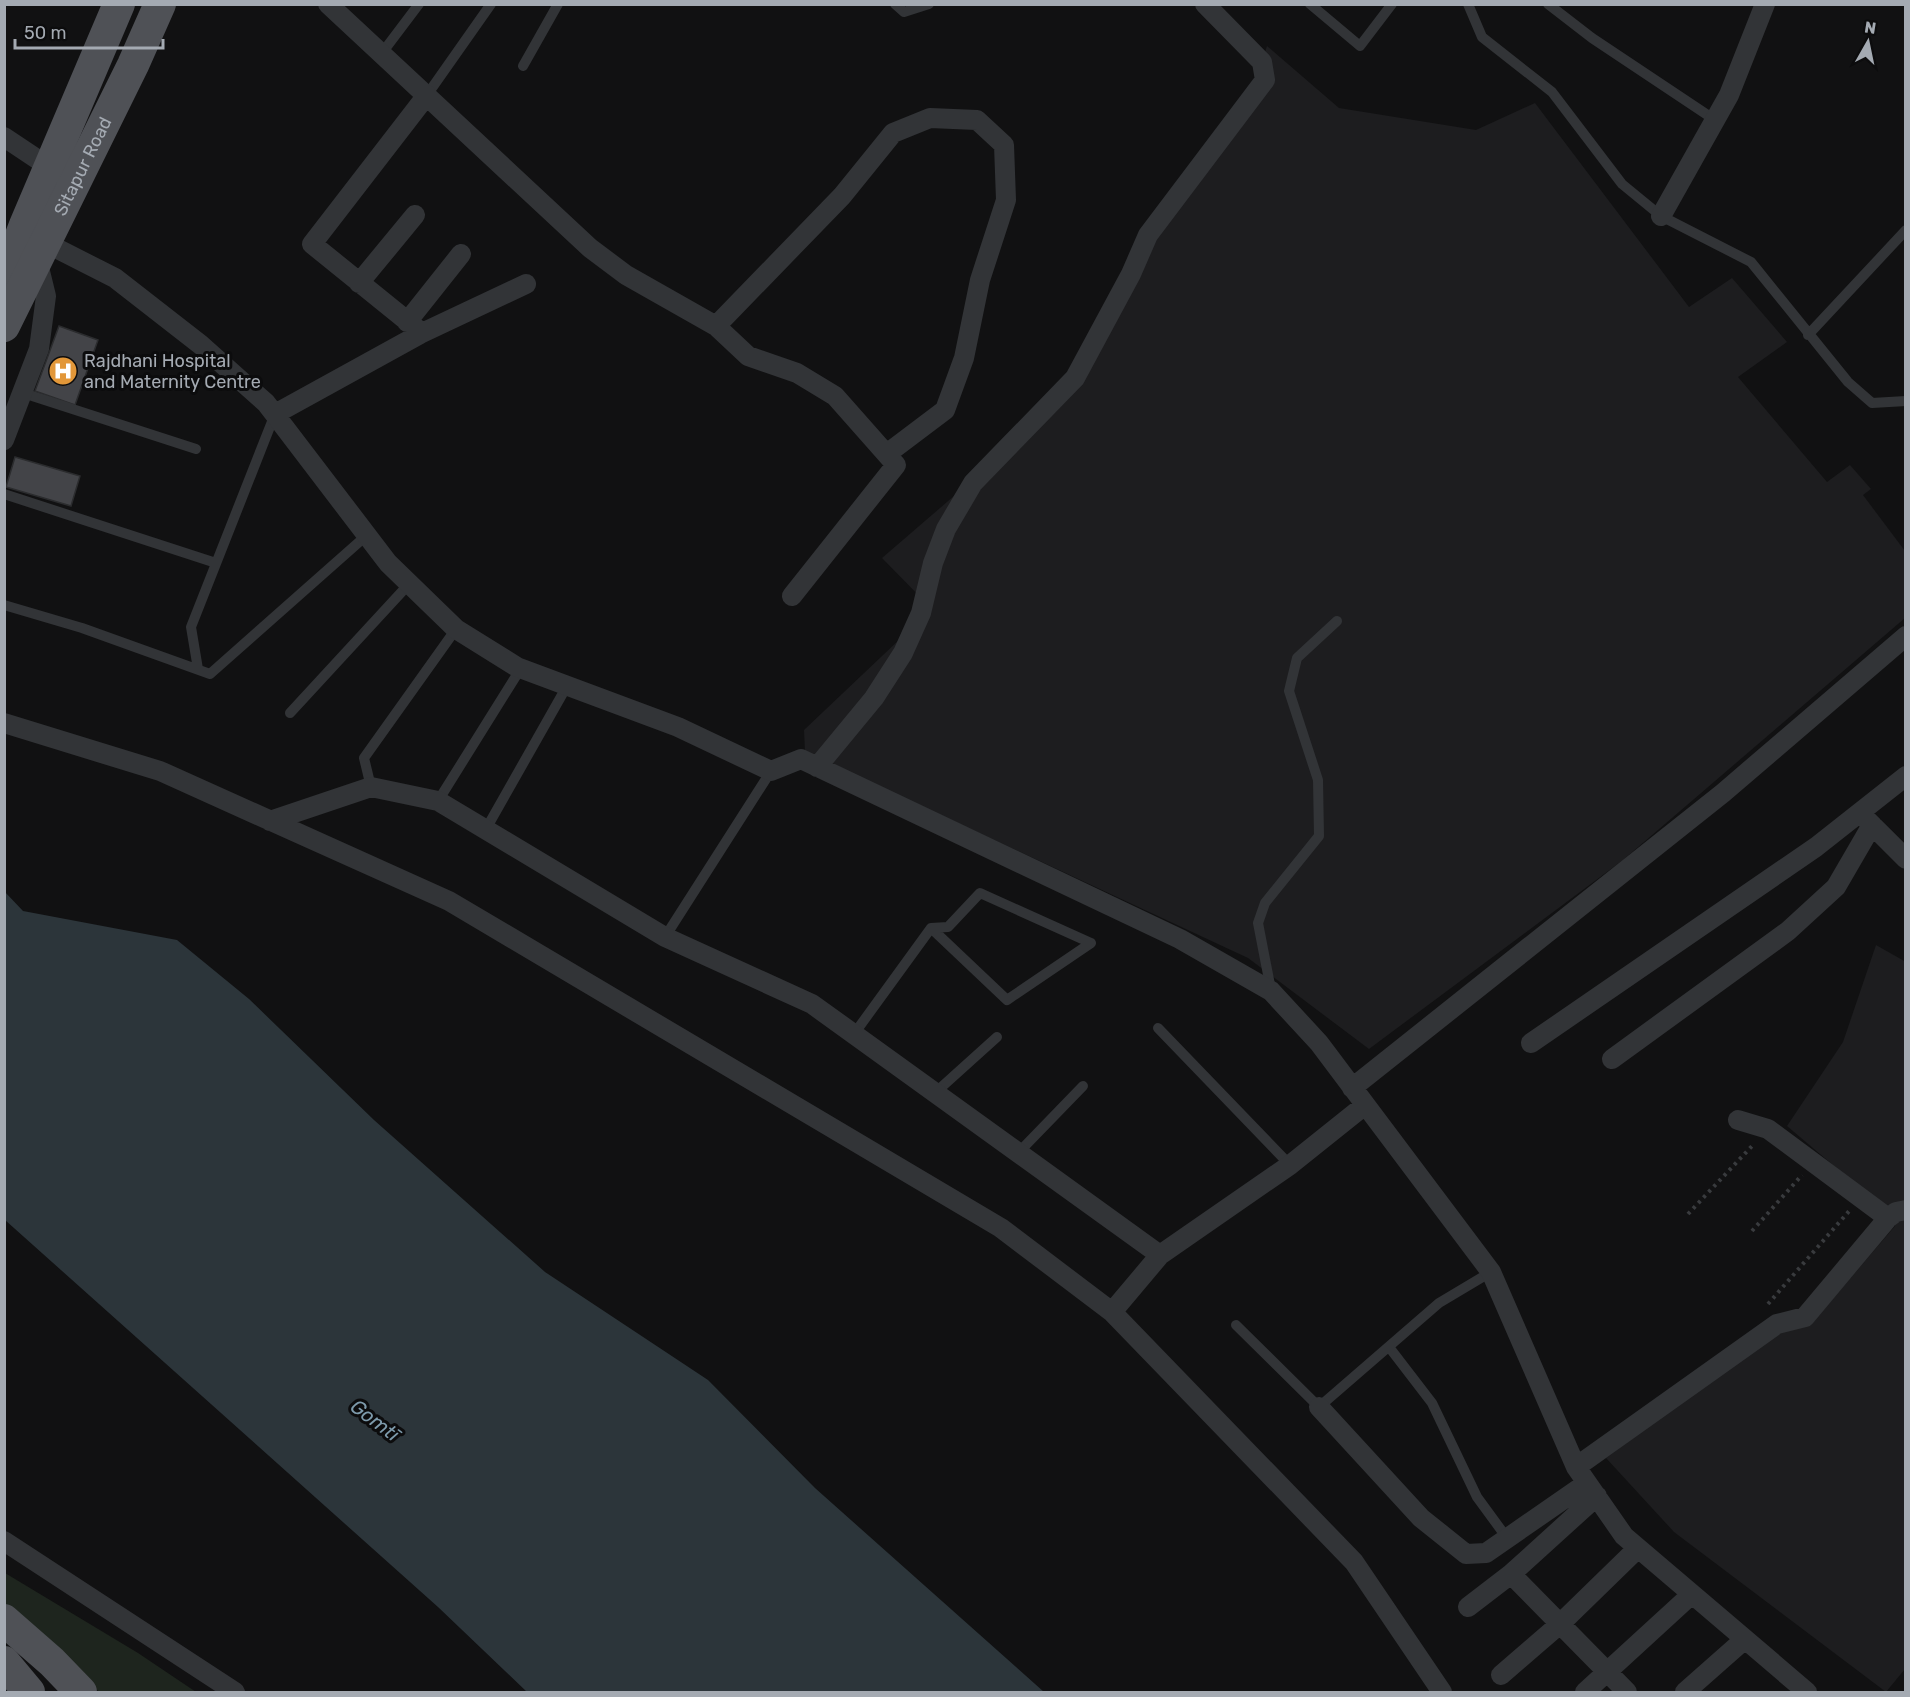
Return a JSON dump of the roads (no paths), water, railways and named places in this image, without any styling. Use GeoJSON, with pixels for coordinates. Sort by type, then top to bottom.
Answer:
{"type":"FeatureCollection","features":[{"type":"Feature","properties":{"kind":"main road","name":"Sitapur Road"},"geometry":{"type":"LineString","coordinates":[[4,280],[49,167],[119,4]]}},
{"type":"Feature","properties":{"kind":"main road","name":"Sitapur Road"},"geometry":{"type":"LineString","coordinates":[[4,326],[133,65],[160,4]]}},
{"type":"Feature","properties":{"kind":"main road"},"geometry":{"type":"LineString","coordinates":[[4,1620],[52,1662],[81,1692]]}},
{"type":"Feature","properties":{"kind":"main road"},"geometry":{"type":"LineString","coordinates":[[4,1662],[29,1692]]}},
{"type":"Feature","properties":{"kind":"street"},"geometry":{"type":"LineString","coordinates":[[328,4],[590,248],[626,275],[717,326],[748,356],[797,373],[835,396],[888,453],[896,465],[792,596]]}},
{"type":"Feature","properties":{"kind":"street"},"geometry":{"type":"LineString","coordinates":[[817,767],[874,698],[903,654],[921,613],[933,562],[946,529],[973,483],[1075,378],[1131,274],[1148,235],[1265,80],[1262,62],[1205,4]]}},
{"type":"Feature","properties":{"kind":"street"},"geometry":{"type":"LineString","coordinates":[[1661,216],[1729,95],[1765,4]]}},
{"type":"Feature","properties":{"kind":"street"},"geometry":{"type":"LineString","coordinates":[[414,328],[312,244],[427,95]]}},
{"type":"Feature","properties":{"kind":"street"},"geometry":{"type":"LineString","coordinates":[[717,326],[842,196],[893,133],[930,118],[977,120],[1004,145],[1006,200],[980,280],[964,358],[945,410],[888,453]]}},
{"type":"Feature","properties":{"kind":"street"},"geometry":{"type":"LineString","coordinates":[[4,137],[49,167]]}},
{"type":"Feature","properties":{"kind":"street"},"geometry":{"type":"LineString","coordinates":[[359,283],[415,215]]}},
{"type":"Feature","properties":{"kind":"street"},"geometry":{"type":"LineString","coordinates":[[4,440],[39,350],[46,296],[40,250],[115,278],[201,345],[266,403],[388,563],[456,629],[521,668],[678,727],[771,771],[801,759],[1180,939],[1271,991],[1319,1043],[1491,1272],[1587,1482],[1624,1536],[1807,1692]]}},
{"type":"Feature","properties":{"kind":"street"},"geometry":{"type":"LineString","coordinates":[[414,328],[462,254]]}},
{"type":"Feature","properties":{"kind":"street"},"geometry":{"type":"LineString","coordinates":[[275,414],[414,328],[526,284]]}},
{"type":"Feature","properties":{"kind":"street"},"geometry":{"type":"LineString","coordinates":[[1352,1088],[1723,793],[1905,636]]}},
{"type":"Feature","properties":{"kind":"street"},"geometry":{"type":"LineString","coordinates":[[4,723],[160,771],[449,901],[625,1003],[1001,1228],[1113,1312],[1354,1562],[1442,1692]]}},
{"type":"Feature","properties":{"kind":"street"},"geometry":{"type":"LineString","coordinates":[[1612,1059],[1788,931],[1836,887],[1866,819],[1905,776]]}},
{"type":"Feature","properties":{"kind":"street"},"geometry":{"type":"LineString","coordinates":[[270,820],[371,787],[438,801],[664,937],[813,1004],[1160,1256]]}},
{"type":"Feature","properties":{"kind":"street"},"geometry":{"type":"LineString","coordinates":[[1866,819],[1905,859]]}},
{"type":"Feature","properties":{"kind":"street"},"geometry":{"type":"LineString","coordinates":[[1531,1042],[1816,847],[1866,819]]}},
{"type":"Feature","properties":{"kind":"street"},"geometry":{"type":"LineString","coordinates":[[1113,1312],[1160,1256],[1290,1165],[1365,1105]]}},
{"type":"Feature","properties":{"kind":"street"},"geometry":{"type":"LineString","coordinates":[[1318,1407],[1421,1518],[1466,1554],[1486,1552],[1507,1538],[1587,1482],[1777,1324],[1805,1317],[1897,1214],[1860,1198],[1768,1129],[1738,1120]]}},
{"type":"Feature","properties":{"kind":"street"},"geometry":{"type":"LineString","coordinates":[[1468,1607],[1511,1574],[1587,1482]]}},
{"type":"Feature","properties":{"kind":"street"},"geometry":{"type":"LineString","coordinates":[[4,1541],[235,1692]]}},
{"type":"Feature","properties":{"kind":"street"},"geometry":{"type":"LineString","coordinates":[[1501,1675],[1560,1624],[1638,1548]]}},
{"type":"Feature","properties":{"kind":"street"},"geometry":{"type":"LineString","coordinates":[[1511,1574],[1627,1692]]}},
{"type":"Feature","properties":{"kind":"street"},"geometry":{"type":"LineString","coordinates":[[1585,1692],[1692,1594]]}},
{"type":"Feature","properties":{"kind":"street"},"geometry":{"type":"LineString","coordinates":[[1685,1692],[1745,1640]]}},
{"type":"Feature","properties":{"kind":"lane"},"geometry":{"type":"LineString","coordinates":[[382,54],[419,4]]}},
{"type":"Feature","properties":{"kind":"lane"},"geometry":{"type":"LineString","coordinates":[[427,95],[491,4]]}},
{"type":"Feature","properties":{"kind":"lane"},"geometry":{"type":"LineString","coordinates":[[523,66],[558,4]]}},
{"type":"Feature","properties":{"kind":"lane"},"geometry":{"type":"LineString","coordinates":[[895,4],[904,12],[929,4]]}},
{"type":"Feature","properties":{"kind":"lane"},"geometry":{"type":"LineString","coordinates":[[1310,4],[1360,46],[1392,4]]}},
{"type":"Feature","properties":{"kind":"lane"},"geometry":{"type":"LineString","coordinates":[[1468,4],[1482,38],[1552,92],[1622,184],[1661,216],[1751,262],[1848,382],[1872,403],[1902,401],[1905,390]]}},
{"type":"Feature","properties":{"kind":"lane"},"geometry":{"type":"LineString","coordinates":[[1548,4],[1592,38],[1715,120]]}},
{"type":"Feature","properties":{"kind":"lane"},"geometry":{"type":"LineString","coordinates":[[1808,335],[1905,230]]}},
{"type":"Feature","properties":{"kind":"lane"},"geometry":{"type":"LineString","coordinates":[[23,393],[196,448]]}},
{"type":"Feature","properties":{"kind":"lane"},"geometry":{"type":"LineString","coordinates":[[198,669],[191,627],[275,414]]}},
{"type":"Feature","properties":{"kind":"lane"},"geometry":{"type":"LineString","coordinates":[[4,494],[216,563]]}},
{"type":"Feature","properties":{"kind":"lane"},"geometry":{"type":"LineString","coordinates":[[4,605],[82,628],[210,674],[366,535]]}},
{"type":"Feature","properties":{"kind":"lane"},"geometry":{"type":"LineString","coordinates":[[290,713],[409,584]]}},
{"type":"Feature","properties":{"kind":"lane"},"geometry":{"type":"LineString","coordinates":[[1271,991],[1258,923],[1265,903],[1319,836],[1318,780],[1289,691],[1297,658],[1336,621]]}},
{"type":"Feature","properties":{"kind":"lane"},"geometry":{"type":"LineString","coordinates":[[371,787],[364,758],[456,629]]}},
{"type":"Feature","properties":{"kind":"lane"},"geometry":{"type":"LineString","coordinates":[[438,801],[521,668]]}},
{"type":"Feature","properties":{"kind":"lane"},"geometry":{"type":"LineString","coordinates":[[486,829],[567,686]]}},
{"type":"Feature","properties":{"kind":"lane"},"geometry":{"type":"LineString","coordinates":[[664,937],[771,771]]}},
{"type":"Feature","properties":{"kind":"lane"},"geometry":{"type":"LineString","coordinates":[[980,893],[1091,943],[1007,1000],[931,928],[948,927],[980,893]]}},
{"type":"Feature","properties":{"kind":"lane"},"geometry":{"type":"LineString","coordinates":[[854,1034],[931,928]]}},
{"type":"Feature","properties":{"kind":"lane"},"geometry":{"type":"LineString","coordinates":[[1158,1028],[1290,1165]]}},
{"type":"Feature","properties":{"kind":"lane"},"geometry":{"type":"LineString","coordinates":[[936,1092],[997,1036]]}},
{"type":"Feature","properties":{"kind":"lane"},"geometry":{"type":"LineString","coordinates":[[1019,1152],[1083,1086]]}},
{"type":"Feature","properties":{"kind":"lane"},"geometry":{"type":"LineString","coordinates":[[1236,1325],[1318,1407],[1439,1303],[1491,1272]]}},
{"type":"Feature","properties":{"kind":"lane"},"geometry":{"type":"LineString","coordinates":[[1389,1347],[1432,1403],[1477,1497],[1507,1538]]}},
{"type":"Feature","properties":{"kind":"water","name":"Gomtī"},"geometry":{"type":"Polygon","coordinates":[[[5,892],[23,911],[177,940],[249,999],[374,1120],[545,1272],[708,1380],[815,1488],[1044,1692],[527,1692],[438,1607],[5,1220],[5,892]]]}},
{"type":"Feature","properties":{"kind":"place","name":"Rajdhani Hospital and Maternity Centre"},"geometry":{"type":"Point","coordinates":[63,371]}}]}
